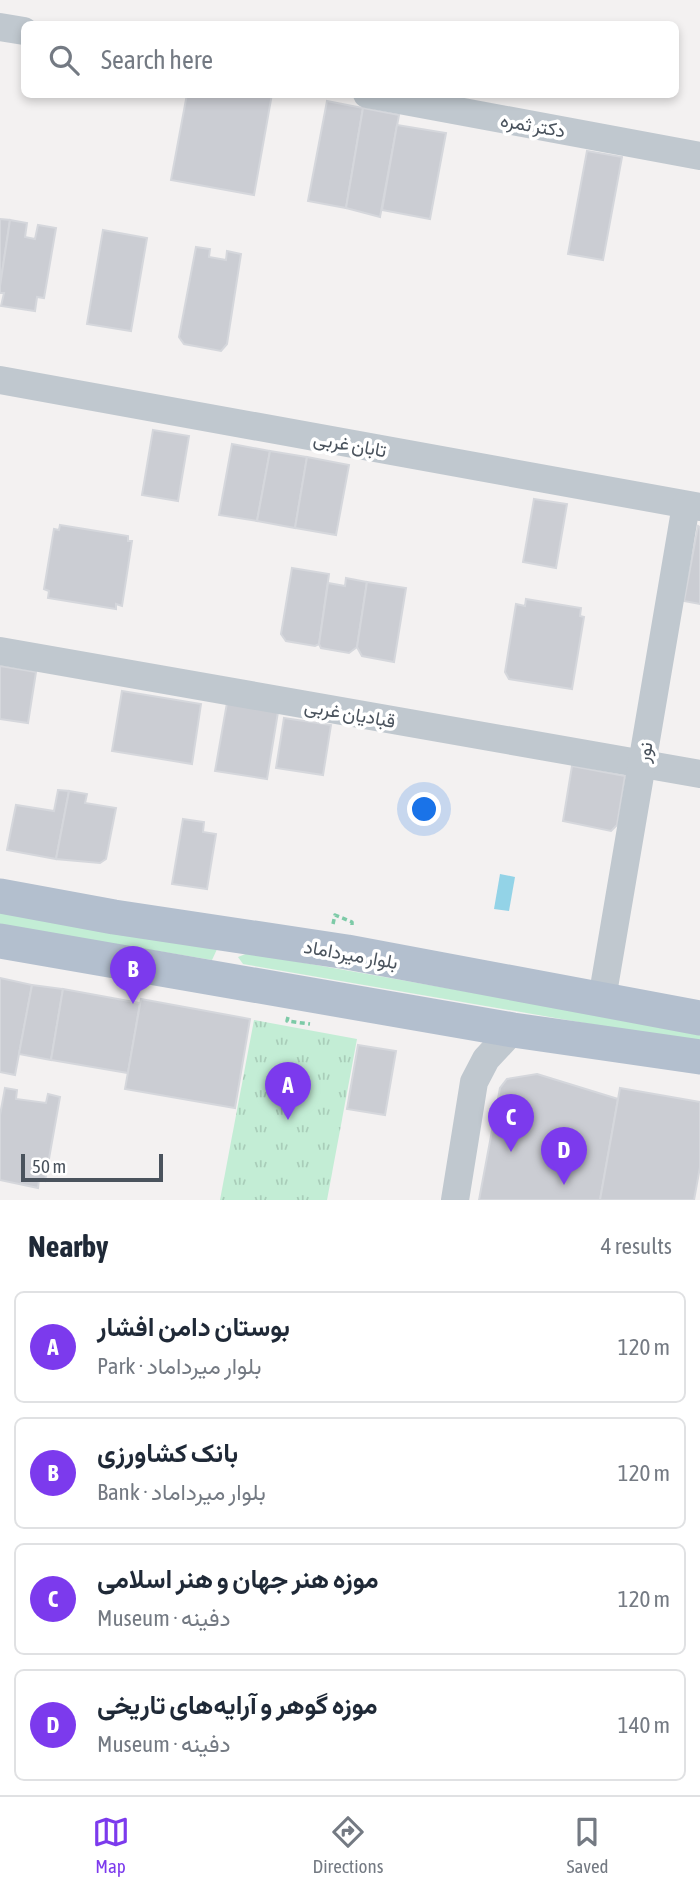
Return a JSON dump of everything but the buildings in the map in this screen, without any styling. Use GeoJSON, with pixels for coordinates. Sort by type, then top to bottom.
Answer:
{"type":"FeatureCollection","features":[{"type":"Feature","properties":{"kind":"main road","name":"بلوار میرداماد"},"geometry":{"type":"LineString","coordinates":[[0,896],[114,917],[347,952],[700,1017]]}},
{"type":"Feature","properties":{"kind":"main road"},"geometry":{"type":"LineString","coordinates":[[269,940],[230,943],[224,952],[224,962],[230,969],[271,980],[292,1006]]}},
{"type":"Feature","properties":{"kind":"main road"},"geometry":{"type":"LineString","coordinates":[[0,941],[292,1006],[513,1030],[700,1057]]}},
{"type":"Feature","properties":{"kind":"street"},"geometry":{"type":"LineString","coordinates":[[0,27],[21,31]]}},
{"type":"Feature","properties":{"kind":"street","name":"دکتر ثمره"},"geometry":{"type":"LineString","coordinates":[[388,98],[700,156]]}},
{"type":"Feature","properties":{"kind":"street","name":"تابان غربی"},"geometry":{"type":"LineString","coordinates":[[0,380],[693,506]]}},
{"type":"Feature","properties":{"kind":"street","name":"نور"},"geometry":{"type":"LineString","coordinates":[[602,999],[642,764],[693,506]]}},
{"type":"Feature","properties":{"kind":"street","name":"قبادیان غربی"},"geometry":{"type":"LineString","coordinates":[[0,651],[700,774]]}},
{"type":"Feature","properties":{"kind":"street"},"geometry":{"type":"LineString","coordinates":[[455,1200],[474,1082],[486,1059],[513,1030]]}},
{"type":"Feature","properties":{"kind":"path"},"geometry":{"type":"LineString","coordinates":[[335,915],[352,922]]}},
{"type":"Feature","properties":{"kind":"path"},"geometry":{"type":"LineString","coordinates":[[292,1006],[310,1024]]}},
{"type":"Feature","properties":{"kind":"green space"},"geometry":{"type":"Polygon","coordinates":[[[0,905],[218,947],[212,960],[0,925],[0,905]]]}},
{"type":"Feature","properties":{"kind":"green space"},"geometry":{"type":"Polygon","coordinates":[[[248,953],[700,1033],[700,1043],[243,964],[238,957],[248,953]]]}},
{"type":"Feature","properties":{"kind":"green space"},"geometry":{"type":"Polygon","coordinates":[[[254,1020],[357,1039],[327,1200],[220,1200],[254,1020]]]}},
{"type":"Feature","properties":{"kind":"water"},"geometry":{"type":"Polygon","coordinates":[[[500,874],[515,877],[509,911],[494,909],[500,874]]]}},
{"type":"Feature","properties":{"kind":"place","name":"بانک کشاورزی"},"geometry":{"type":"Point","coordinates":[133,1004]}},
{"type":"Feature","properties":{"kind":"place","name":"بوستان دامن افشار"},"geometry":{"type":"Point","coordinates":[288,1120]}},
{"type":"Feature","properties":{"kind":"place","name":"موزه هنر جهان و هنر اسلامی"},"geometry":{"type":"Point","coordinates":[511,1152]}},
{"type":"Feature","properties":{"kind":"place","name":"موزه گوهر و آرایه‌های تاریخی"},"geometry":{"type":"Point","coordinates":[564,1185]}}]}
